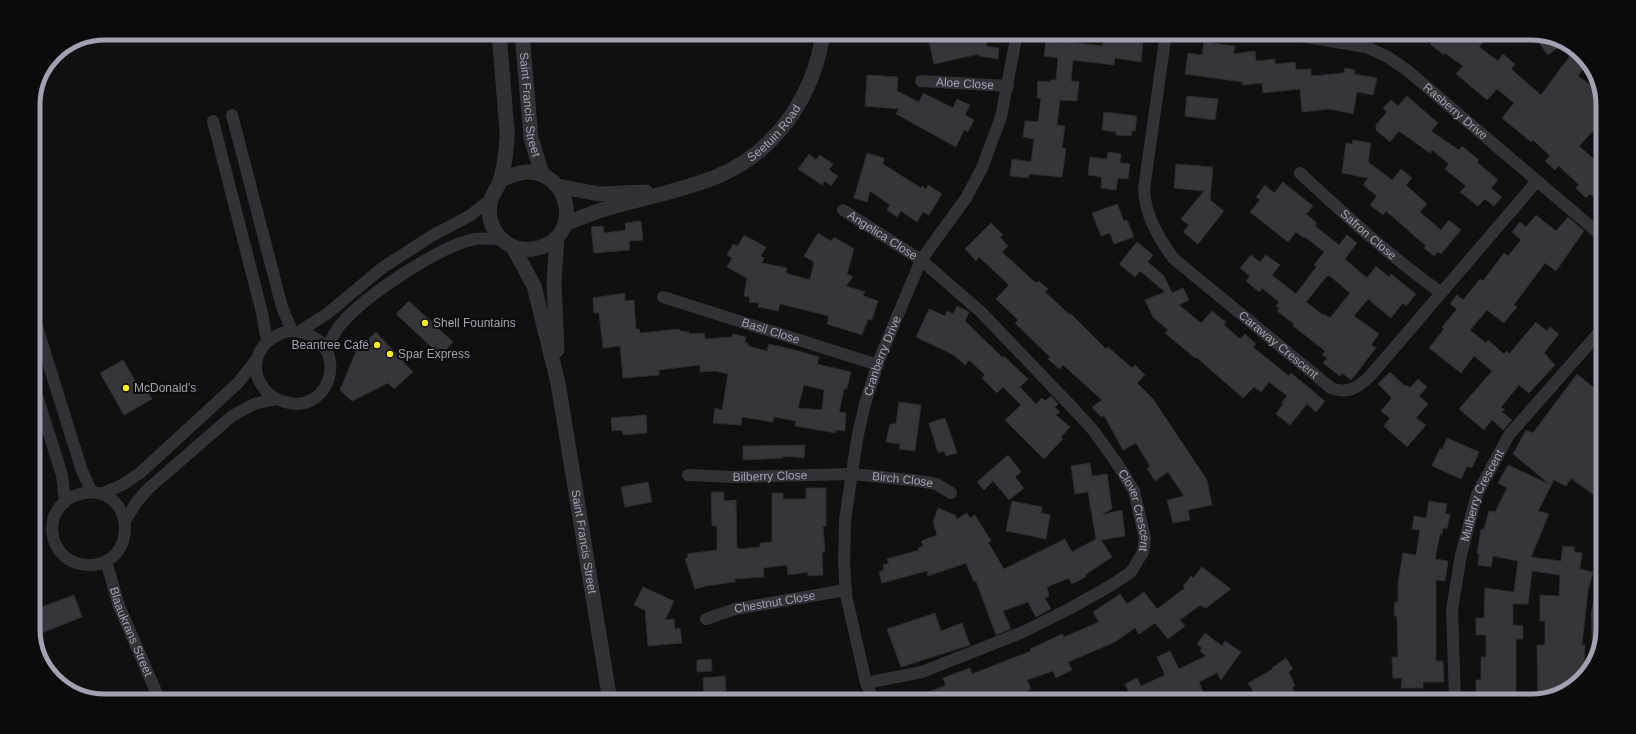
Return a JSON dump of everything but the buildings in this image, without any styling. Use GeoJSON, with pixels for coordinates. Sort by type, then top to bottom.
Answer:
{"type":"FeatureCollection","features":[{"type":"Feature","properties":{"kind":"street"},"geometry":{"type":"LineString","coordinates":[[500,40],[507,138],[500,180],[491,199],[489,210],[490,221],[500,239],[513,247],[525,250],[536,249],[547,245],[557,238]]}},
{"type":"Feature","properties":{"kind":"street","name":"Saint Francis Street"},"geometry":{"type":"LineString","coordinates":[[523,40],[531,138],[542,174]]}},
{"type":"Feature","properties":{"kind":"street","name":"Seetuin Road"},"geometry":{"type":"LineString","coordinates":[[677,190],[726,172],[754,156],[774,137],[789,119],[814,73],[820,54],[822,40]]}},
{"type":"Feature","properties":{"kind":"street","name":"Cranberry Drive"},"geometry":{"type":"LineString","coordinates":[[871,694],[866,683],[846,590],[844,563],[845,520],[857,439],[865,404],[878,365],[921,260],[966,198],[982,168],[1000,117],[1008,86],[1016,40]]}},
{"type":"Feature","properties":{"kind":"street","name":"Caraway Crescent"},"geometry":{"type":"LineString","coordinates":[[1165,40],[1144,189],[1144,200],[1159,240],[1173,258],[1331,388],[1339,392],[1352,390],[1361,386],[1371,376],[1440,292],[1537,181]]}},
{"type":"Feature","properties":{"kind":"street","name":"Rasberry Drive"},"geometry":{"type":"LineString","coordinates":[[1334,40],[1366,47],[1388,57],[1408,71],[1596,231]]}},
{"type":"Feature","properties":{"kind":"street","name":"Aloe Close"},"geometry":{"type":"LineString","coordinates":[[921,81],[1008,86]]}},
{"type":"Feature","properties":{"kind":"street"},"geometry":{"type":"LineString","coordinates":[[232,115],[282,307],[296,331]]}},
{"type":"Feature","properties":{"kind":"street"},"geometry":{"type":"LineString","coordinates":[[213,121],[262,313],[267,341]]}},
{"type":"Feature","properties":{"kind":"street","name":"Saint Francis Street"},"geometry":{"type":"LineString","coordinates":[[500,180],[515,174],[529,172],[542,174],[554,181],[562,192],[567,204],[565,224],[557,238],[554,281],[558,383]]}},
{"type":"Feature","properties":{"kind":"street","name":"Safron Close"},"geometry":{"type":"LineString","coordinates":[[1300,173],[1350,220],[1404,266],[1440,292]]}},
{"type":"Feature","properties":{"kind":"street"},"geometry":{"type":"LineString","coordinates":[[229,183],[248,175]]}},
{"type":"Feature","properties":{"kind":"street"},"geometry":{"type":"LineString","coordinates":[[558,186],[599,194],[677,190]]}},
{"type":"Feature","properties":{"kind":"street"},"geometry":{"type":"LineString","coordinates":[[565,224],[604,209],[677,190]]}},
{"type":"Feature","properties":{"kind":"street"},"geometry":{"type":"LineString","coordinates":[[296,331],[328,313],[382,268],[430,237],[471,215],[491,199]]}},
{"type":"Feature","properties":{"kind":"street","name":"Angelica Close"},"geometry":{"type":"LineString","coordinates":[[843,210],[921,260]]}},
{"type":"Feature","properties":{"kind":"street"},"geometry":{"type":"LineString","coordinates":[[327,348],[341,325],[364,302],[422,263],[458,244],[476,239],[500,239]]}},
{"type":"Feature","properties":{"kind":"street","name":"Saint Francis Street"},"geometry":{"type":"LineString","coordinates":[[513,247],[534,286],[558,383],[609,694]]}},
{"type":"Feature","properties":{"kind":"street","name":"Clover Crescent"},"geometry":{"type":"LineString","coordinates":[[866,683],[922,672],[1023,632],[1110,586],[1131,572],[1143,552],[1145,538],[1134,491],[1116,462],[1093,430],[981,312],[921,260]]}},
{"type":"Feature","properties":{"kind":"street","name":"Basil Close"},"geometry":{"type":"LineString","coordinates":[[663,297],[878,365]]}},
{"type":"Feature","properties":{"kind":"street"},"geometry":{"type":"LineString","coordinates":[[40,346],[82,471],[98,492],[118,506],[125,522],[125,534],[122,546],[106,561],[92,565],[80,564],[69,559],[60,551],[54,540],[52,528],[54,516],[64,501],[69,497],[80,492],[98,492],[122,485],[140,473],[238,382],[256,360],[267,341],[277,334],[296,331],[311,334],[327,348],[331,363],[330,376],[325,387],[316,397],[305,402],[292,404],[277,400],[269,395],[261,385],[257,374],[256,360]]}},
{"type":"Feature","properties":{"kind":"street","name":"Mulberry Crescent"},"geometry":{"type":"LineString","coordinates":[[1455,694],[1452,610],[1461,555],[1477,494],[1509,435],[1596,336]]}},
{"type":"Feature","properties":{"kind":"street"},"geometry":{"type":"LineString","coordinates":[[125,522],[136,503],[149,488],[232,416],[254,404],[277,400]]}},
{"type":"Feature","properties":{"kind":"street"},"geometry":{"type":"LineString","coordinates":[[40,405],[62,475],[64,501]]}},
{"type":"Feature","properties":{"kind":"street","name":"Bilberry Close"},"geometry":{"type":"LineString","coordinates":[[688,475],[733,477],[852,474]]}},
{"type":"Feature","properties":{"kind":"street","name":"Birch Close"},"geometry":{"type":"LineString","coordinates":[[852,474],[936,484],[951,493]]}},
{"type":"Feature","properties":{"kind":"street","name":"Blaaukrans Street"},"geometry":{"type":"LineString","coordinates":[[106,561],[119,606],[157,694]]}},
{"type":"Feature","properties":{"kind":"street","name":"Chestnut Close"},"geometry":{"type":"LineString","coordinates":[[706,619],[735,609],[846,590]]}},
{"type":"Feature","properties":{"kind":"place","name":"Shell Fountains"},"geometry":{"type":"Point","coordinates":[425,323]}},
{"type":"Feature","properties":{"kind":"place","name":"Beantree Café"},"geometry":{"type":"Point","coordinates":[377,345]}},
{"type":"Feature","properties":{"kind":"place","name":"Spar Express"},"geometry":{"type":"Point","coordinates":[390,354]}},
{"type":"Feature","properties":{"kind":"place","name":"McDonald's"},"geometry":{"type":"Point","coordinates":[126,388]}}]}
